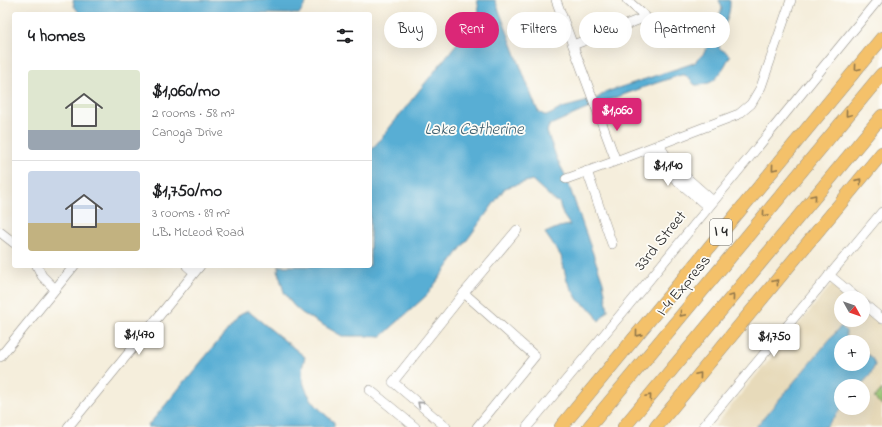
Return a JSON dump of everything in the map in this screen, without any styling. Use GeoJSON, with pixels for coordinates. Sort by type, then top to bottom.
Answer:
{"type":"FeatureCollection","features":[{"type":"Feature","properties":{"kind":"highway","name":"I 4"},"geometry":{"type":"LineString","coordinates":[[561,427],[882,38]]}},
{"type":"Feature","properties":{"kind":"highway","name":"I-4 Express"},"geometry":{"type":"LineString","coordinates":[[589,427],[882,74]]}},
{"type":"Feature","properties":{"kind":"highway"},"geometry":{"type":"LineString","coordinates":[[624,427],[882,116]]}},
{"type":"Feature","properties":{"kind":"highway"},"geometry":{"type":"LineString","coordinates":[[656,427],[882,153]]}},
{"type":"Feature","properties":{"kind":"street"},"geometry":{"type":"LineString","coordinates":[[556,0],[616,161]]}},
{"type":"Feature","properties":{"kind":"street"},"geometry":{"type":"LineString","coordinates":[[573,45],[646,17],[626,0]]}},
{"type":"Feature","properties":{"kind":"street"},"geometry":{"type":"LineString","coordinates":[[566,179],[739,114],[751,104],[761,87],[791,0]]}},
{"type":"Feature","properties":{"kind":"street","name":"33rd Street"},"geometry":{"type":"LineString","coordinates":[[527,427],[878,0]]}},
{"type":"Feature","properties":{"kind":"street"},"geometry":{"type":"LineString","coordinates":[[655,146],[710,204]]}},
{"type":"Feature","properties":{"kind":"street"},"geometry":{"type":"LineString","coordinates":[[587,171],[612,244]]}},
{"type":"Feature","properties":{"kind":"street"},"geometry":{"type":"LineString","coordinates":[[703,427],[882,212]]}},
{"type":"Feature","properties":{"kind":"street"},"geometry":{"type":"LineString","coordinates":[[446,427],[393,382],[516,230]]}},
{"type":"Feature","properties":{"kind":"street"},"geometry":{"type":"LineString","coordinates":[[0,232],[12,241]]}},
{"type":"Feature","properties":{"kind":"street"},"geometry":{"type":"LineString","coordinates":[[38,268],[42,276],[55,289]]}},
{"type":"Feature","properties":{"kind":"street"},"geometry":{"type":"LineString","coordinates":[[0,357],[72,268]]}},
{"type":"Feature","properties":{"kind":"street"},"geometry":{"type":"LineString","coordinates":[[68,427],[197,269]]}},
{"type":"Feature","properties":{"kind":"street"},"geometry":{"type":"LineString","coordinates":[[829,275],[848,291]]}},
{"type":"Feature","properties":{"kind":"street"},"geometry":{"type":"LineString","coordinates":[[464,293],[535,356],[477,427]]}},
{"type":"Feature","properties":{"kind":"street"},"geometry":{"type":"LineString","coordinates":[[870,309],[882,319]]}},
{"type":"Feature","properties":{"kind":"street"},"geometry":{"type":"LineString","coordinates":[[370,390],[415,427]]}},
{"type":"Feature","properties":{"kind":"shaded area"},"geometry":{"type":"Polygon","coordinates":[[[832,284],[840,291],[834,291],[834,327],[870,327],[870,316],[882,325],[882,427],[714,427],[832,284]]]}},
{"type":"Feature","properties":{"kind":"green space"},"geometry":{"type":"Polygon","coordinates":[[[882,389],[882,405],[874,398],[882,389]]]}},
{"type":"Feature","properties":{"kind":"water"},"geometry":{"type":"Polygon","coordinates":[[[73,0],[308,0],[300,12],[78,12],[74,6],[73,0]]]}},
{"type":"Feature","properties":{"kind":"water","name":"Lake Catherine"},"geometry":{"type":"Polygon","coordinates":[[[477,0],[495,0],[507,31],[507,48],[513,48],[538,111],[544,115],[549,115],[562,108],[596,99],[606,92],[694,63],[707,48],[719,48],[730,56],[717,77],[708,83],[695,85],[685,75],[681,75],[647,86],[598,105],[550,125],[548,128],[547,132],[557,159],[566,177],[603,282],[608,310],[599,321],[593,311],[578,300],[567,281],[561,256],[545,233],[559,227],[570,225],[563,215],[559,202],[555,201],[532,180],[505,188],[427,295],[382,336],[342,336],[302,313],[293,305],[284,292],[278,271],[279,268],[372,268],[372,150],[453,48],[499,48],[499,12],[479,12],[477,0]]]}},
{"type":"Feature","properties":{"kind":"water","name":"Lake Catherine"},"geometry":{"type":"Polygon","coordinates":[[[719,0],[729,0],[729,12],[721,12],[722,8],[719,0]]]}},
{"type":"Feature","properties":{"kind":"water"},"geometry":{"type":"Polygon","coordinates":[[[248,311],[305,357],[302,377],[304,385],[308,394],[319,409],[334,422],[334,427],[147,427],[240,315],[248,311]]]}},
{"type":"Feature","properties":{"kind":"water"},"geometry":{"type":"Polygon","coordinates":[[[840,327],[846,331],[846,335],[834,335],[834,371],[870,371],[870,356],[872,358],[875,365],[866,379],[834,379],[834,415],[836,415],[826,427],[756,427],[840,327]]]}}]}
